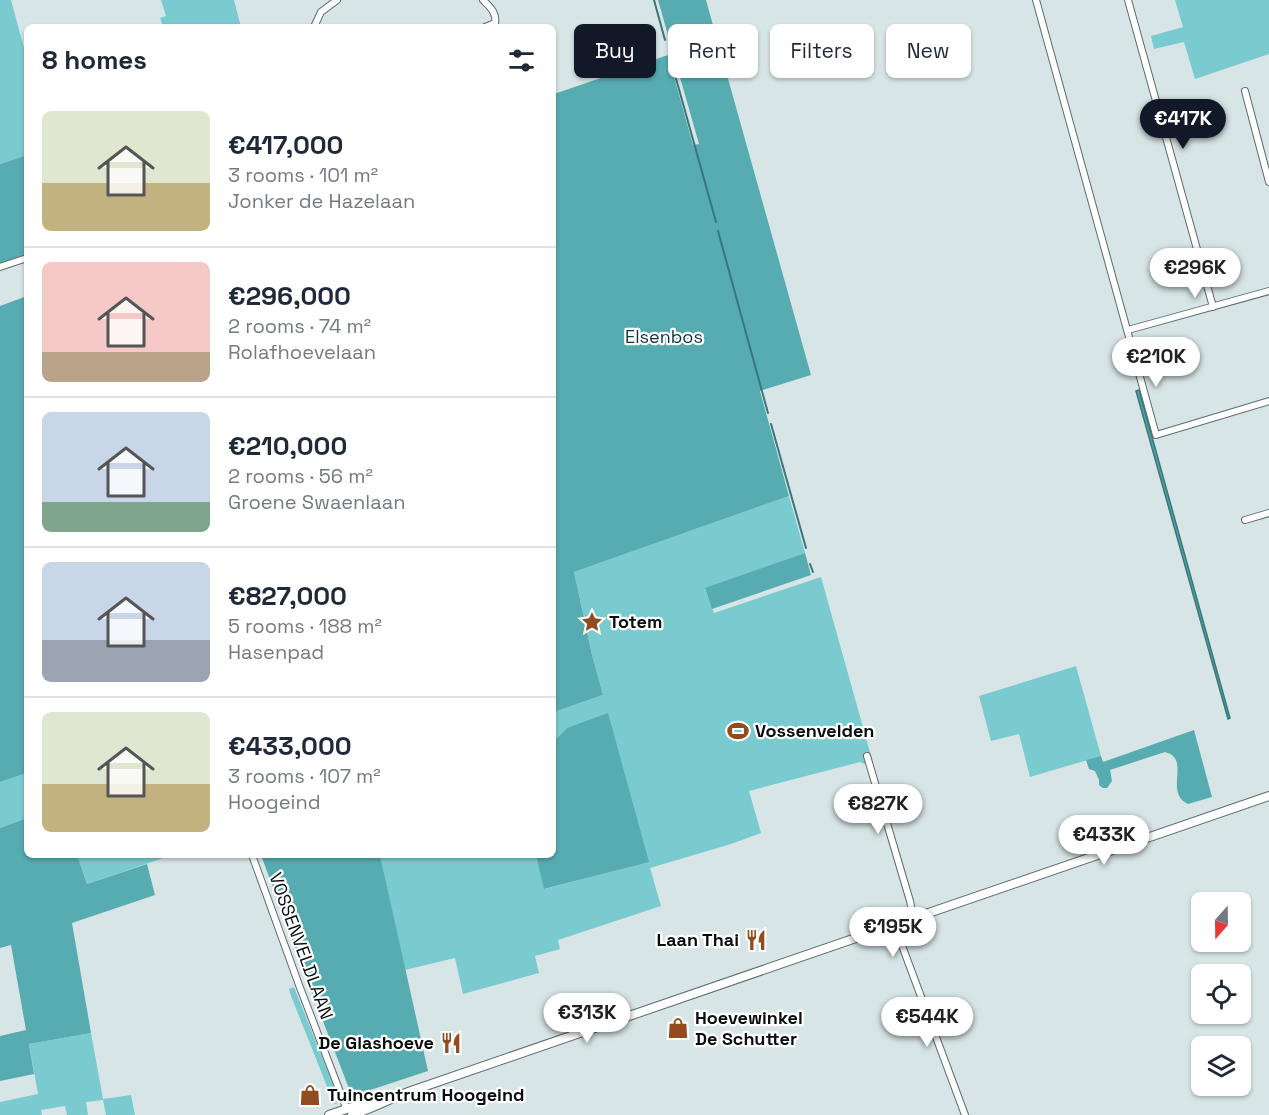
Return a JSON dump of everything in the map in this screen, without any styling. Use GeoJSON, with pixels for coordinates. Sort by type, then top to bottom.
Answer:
{"type":"FeatureCollection","features":[{"type":"Feature","properties":{"kind":"main road"},"geometry":{"type":"LineString","coordinates":[[329,1115],[349,1113],[367,1102],[390,1098],[1269,796]]}},
{"type":"Feature","properties":{"kind":"street"},"geometry":{"type":"LineString","coordinates":[[315,24],[321,12],[337,0]]}},
{"type":"Feature","properties":{"kind":"street"},"geometry":{"type":"LineString","coordinates":[[483,0],[492,9],[496,19],[492,24]]}},
{"type":"Feature","properties":{"kind":"street"},"geometry":{"type":"LineString","coordinates":[[1036,0],[1156,435],[1269,401]]}},
{"type":"Feature","properties":{"kind":"street"},"geometry":{"type":"LineString","coordinates":[[1128,0],[1213,307]]}},
{"type":"Feature","properties":{"kind":"street"},"geometry":{"type":"LineString","coordinates":[[1245,91],[1269,182]]}},
{"type":"Feature","properties":{"kind":"street"},"geometry":{"type":"LineString","coordinates":[[0,267],[24,259]]}},
{"type":"Feature","properties":{"kind":"street"},"geometry":{"type":"LineString","coordinates":[[1128,330],[1269,291]]}},
{"type":"Feature","properties":{"kind":"street"},"geometry":{"type":"LineString","coordinates":[[1245,520],[1269,513]]}},
{"type":"Feature","properties":{"kind":"street"},"geometry":{"type":"LineString","coordinates":[[867,756],[914,917]]}},
{"type":"Feature","properties":{"kind":"street","name":"VOSSENVELDLAAN"},"geometry":{"type":"LineString","coordinates":[[253,858],[349,1113]]}},
{"type":"Feature","properties":{"kind":"street"},"geometry":{"type":"LineString","coordinates":[[894,924],[965,1115]]}},
{"type":"Feature","properties":{"kind":"shaded area"},"geometry":{"type":"Polygon","coordinates":[[[0,0],[11,0],[24,48],[24,156],[0,164],[0,0]]]}},
{"type":"Feature","properties":{"kind":"shaded area"},"geometry":{"type":"Polygon","coordinates":[[[161,0],[234,0],[240,24],[162,24],[160,18],[166,16],[161,0]]]}},
{"type":"Feature","properties":{"kind":"shaded area"},"geometry":{"type":"Polygon","coordinates":[[[1175,0],[1269,0],[1269,54],[1195,79],[1184,42],[1154,49],[1151,36],[1183,27],[1175,0]]]}},
{"type":"Feature","properties":{"kind":"shaded area"},"geometry":{"type":"Polygon","coordinates":[[[1139,390],[1230,718],[1228,719],[1136,391],[1139,390]]]}},
{"type":"Feature","properties":{"kind":"shaded area"},"geometry":{"type":"Polygon","coordinates":[[[789,496],[805,553],[705,589],[714,613],[821,577],[873,763],[867,765],[860,762],[749,791],[761,833],[650,868],[661,906],[558,940],[560,949],[535,956],[539,973],[463,994],[455,958],[405,970],[381,858],[537,858],[545,889],[648,862],[567,728],[556,739],[556,711],[603,695],[574,572],[789,496]]]}},
{"type":"Feature","properties":{"kind":"shaded area"},"geometry":{"type":"Polygon","coordinates":[[[1076,666],[1101,756],[1030,777],[1019,734],[991,741],[979,696],[1076,666]]]}},
{"type":"Feature","properties":{"kind":"shaded area"},"geometry":{"type":"Polygon","coordinates":[[[24,774],[24,819],[0,828],[0,782],[24,774]]]}},
{"type":"Feature","properties":{"kind":"shaded area"},"geometry":{"type":"Polygon","coordinates":[[[78,858],[163,858],[87,884],[78,858]]]}},
{"type":"Feature","properties":{"kind":"shaded area"},"geometry":{"type":"Polygon","coordinates":[[[294,987],[340,1102],[334,1104],[291,996],[289,989],[294,987]]]}},
{"type":"Feature","properties":{"kind":"shaded area"},"geometry":{"type":"Polygon","coordinates":[[[91,1033],[103,1099],[131,1095],[135,1115],[106,1115],[103,1100],[86,1102],[88,1115],[67,1115],[65,1106],[41,1110],[42,1115],[0,1115],[0,1102],[38,1094],[29,1044],[91,1033]]]}},
{"type":"Feature","properties":{"kind":"green space","name":"Elsenbos"},"geometry":{"type":"Polygon","coordinates":[[[658,0],[706,0],[713,24],[668,24],[668,35],[658,0]]]}},
{"type":"Feature","properties":{"kind":"green space","name":"Elsenbos"},"geometry":{"type":"Polygon","coordinates":[[[668,55],[668,78],[674,78],[693,145],[699,144],[680,78],[728,78],[811,375],[760,391],[789,496],[574,572],[603,695],[556,711],[556,93],[601,78],[656,78],[656,59],[668,55]]]}},
{"type":"Feature","properties":{"kind":"green space"},"geometry":{"type":"Polygon","coordinates":[[[24,156],[24,255],[0,264],[0,164],[24,156]]]}},
{"type":"Feature","properties":{"kind":"green space"},"geometry":{"type":"Polygon","coordinates":[[[24,297],[24,774],[0,782],[0,306],[24,297]]]}},
{"type":"Feature","properties":{"kind":"green space"},"geometry":{"type":"Polygon","coordinates":[[[805,553],[811,575],[712,609],[705,588],[805,553]]]}},
{"type":"Feature","properties":{"kind":"green space"},"geometry":{"type":"Polygon","coordinates":[[[608,713],[649,862],[544,889],[537,858],[556,858],[556,739],[567,728],[608,713]]]}},
{"type":"Feature","properties":{"kind":"green space"},"geometry":{"type":"Polygon","coordinates":[[[1194,730],[1212,797],[1188,804],[1181,799],[1178,792],[1176,761],[1173,756],[1165,752],[1110,770],[1112,781],[1107,788],[1099,785],[1095,771],[1089,769],[1086,760],[1101,756],[1103,762],[1194,730]]]}},
{"type":"Feature","properties":{"kind":"green space"},"geometry":{"type":"Polygon","coordinates":[[[24,819],[24,858],[78,858],[87,884],[147,864],[155,895],[72,923],[91,1033],[29,1044],[34,1074],[0,1081],[0,1036],[26,1030],[11,945],[0,948],[0,828],[24,819]]]}},
{"type":"Feature","properties":{"kind":"green space"},"geometry":{"type":"Polygon","coordinates":[[[262,858],[381,858],[428,1071],[352,1096],[262,858]]]}},
{"type":"Feature","properties":{"kind":"waterway"},"geometry":{"type":"LineString","coordinates":[[654,0],[665,40]]}},
{"type":"Feature","properties":{"kind":"waterway"},"geometry":{"type":"LineString","coordinates":[[676,78],[716,222]]}},
{"type":"Feature","properties":{"kind":"waterway"},"geometry":{"type":"LineString","coordinates":[[718,231],[768,413]]}},
{"type":"Feature","properties":{"kind":"waterway"},"geometry":{"type":"LineString","coordinates":[[771,424],[806,548]]}},
{"type":"Feature","properties":{"kind":"waterway"},"geometry":{"type":"LineString","coordinates":[[810,564],[813,572]]}},
{"type":"Feature","properties":{"kind":"place","name":"Totem"},"geometry":{"type":"Point","coordinates":[592,622]}},
{"type":"Feature","properties":{"kind":"place","name":"Vossenvelden"},"geometry":{"type":"Point","coordinates":[738,731]}},
{"type":"Feature","properties":{"kind":"place","name":"Laan Thai"},"geometry":{"type":"Point","coordinates":[756,940]}},
{"type":"Feature","properties":{"kind":"place","name":"Hoevewinkel De Schutter"},"geometry":{"type":"Point","coordinates":[678,1028]}},
{"type":"Feature","properties":{"kind":"place","name":"De Glashoeve"},"geometry":{"type":"Point","coordinates":[451,1043]}},
{"type":"Feature","properties":{"kind":"place","name":"Tuincentrum Hoogeind"},"geometry":{"type":"Point","coordinates":[310,1095]}}]}
